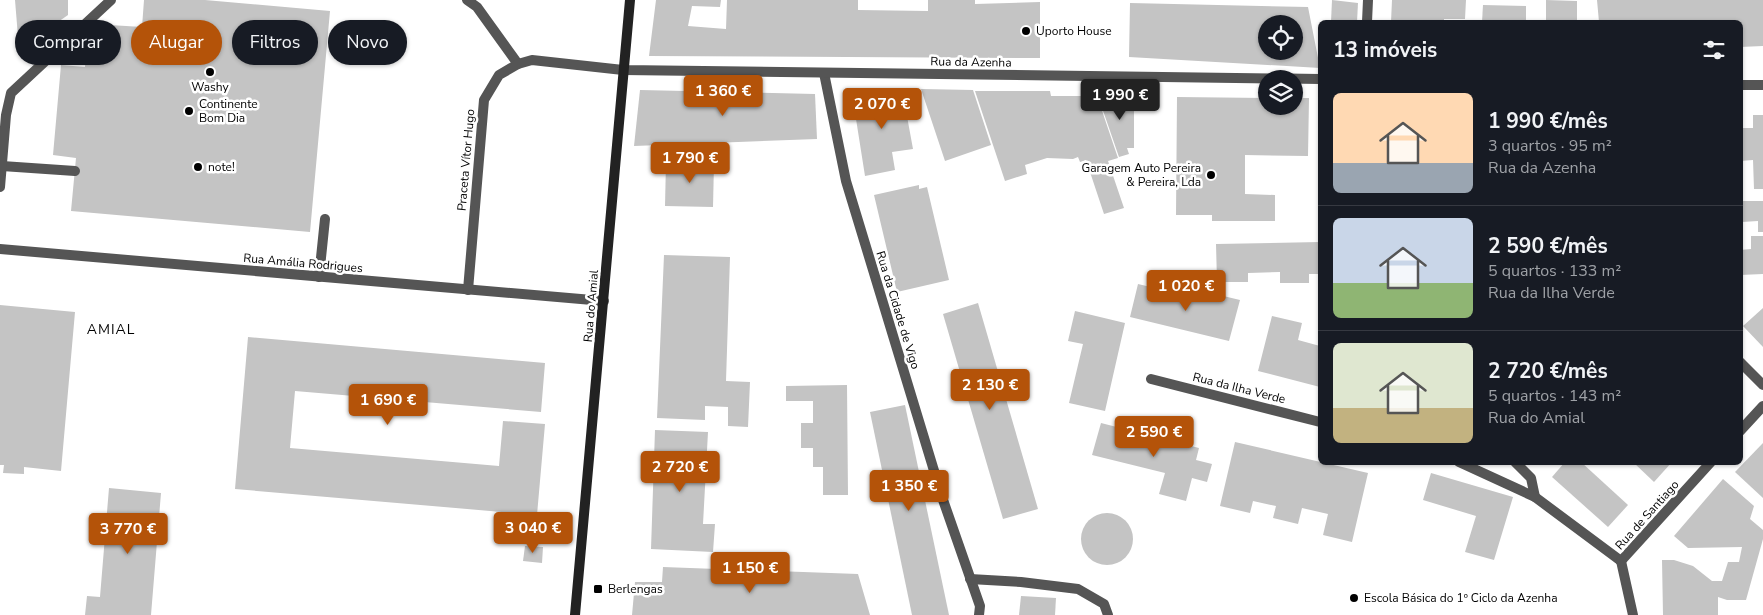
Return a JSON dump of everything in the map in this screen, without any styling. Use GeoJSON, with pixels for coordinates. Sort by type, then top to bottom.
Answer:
{"type":"FeatureCollection","features":[{"type":"Feature","properties":{"kind":"main road","name":"Rua do Amial"},"geometry":{"type":"LineString","coordinates":[[575,615],[604,301],[622,70],[630,0]]}},
{"type":"Feature","properties":{"kind":"street"},"geometry":{"type":"LineString","coordinates":[[0,187],[6,115],[11,93],[111,0]]}},
{"type":"Feature","properties":{"kind":"street"},"geometry":{"type":"LineString","coordinates":[[467,0],[477,8],[518,64]]}},
{"type":"Feature","properties":{"kind":"street"},"geometry":{"type":"LineString","coordinates":[[1367,20],[1368,0]]}},
{"type":"Feature","properties":{"kind":"street","name":"Praceta Vítor Hugo"},"geometry":{"type":"LineString","coordinates":[[468,290],[484,100],[499,76],[518,64],[532,60],[622,70]]}},
{"type":"Feature","properties":{"kind":"street","name":"Rua da Azenha"},"geometry":{"type":"LineString","coordinates":[[622,70],[1318,79]]}},
{"type":"Feature","properties":{"kind":"street","name":"Rua da Cidade de Vigo"},"geometry":{"type":"LineString","coordinates":[[824,73],[846,182],[942,497],[980,606],[979,615]]}},
{"type":"Feature","properties":{"kind":"street"},"geometry":{"type":"LineString","coordinates":[[1743,85],[1763,85]]}},
{"type":"Feature","properties":{"kind":"street"},"geometry":{"type":"LineString","coordinates":[[2,166],[75,171]]}},
{"type":"Feature","properties":{"kind":"street"},"geometry":{"type":"LineString","coordinates":[[319,277],[325,219]]}},
{"type":"Feature","properties":{"kind":"street","name":"Rua Amália Rodrigues"},"geometry":{"type":"LineString","coordinates":[[0,249],[604,301]]}},
{"type":"Feature","properties":{"kind":"street"},"geometry":{"type":"LineString","coordinates":[[1743,365],[1763,385]]}},
{"type":"Feature","properties":{"kind":"street","name":"Rua da Ilha Verde"},"geometry":{"type":"LineString","coordinates":[[1151,379],[1318,421]]}},
{"type":"Feature","properties":{"kind":"street"},"geometry":{"type":"LineString","coordinates":[[1743,428],[1763,406]]}},
{"type":"Feature","properties":{"kind":"street"},"geometry":{"type":"LineString","coordinates":[[1466,465],[1535,497],[1621,561],[1634,615]]}},
{"type":"Feature","properties":{"kind":"street"},"geometry":{"type":"LineString","coordinates":[[1518,465],[1532,478],[1535,497]]}},
{"type":"Feature","properties":{"kind":"street","name":"Rua de Santiago"},"geometry":{"type":"LineString","coordinates":[[1621,561],[1708,465]]}},
{"type":"Feature","properties":{"kind":"street"},"geometry":{"type":"LineString","coordinates":[[970,578],[1078,589],[1104,604],[1108,615]]}},
{"type":"Feature","properties":{"kind":"building"},"geometry":{"type":"Polygon","coordinates":[[[15,0],[68,0],[68,15],[61,20],[17,20],[15,0]]]}},
{"type":"Feature","properties":{"kind":"building","name":"Continente Bom Dia"},"geometry":{"type":"Polygon","coordinates":[[[144,0],[205,0],[330,11],[310,232],[71,211],[76,158],[53,155],[61,65],[85,67],[85,65],[121,65],[121,26],[131,26],[131,65],[222,65],[222,20],[143,20],[144,0]]]}},
{"type":"Feature","properties":{"kind":"building"},"geometry":{"type":"Polygon","coordinates":[[[656,0],[721,0],[720,7],[692,6],[688,26],[726,29],[727,0],[858,0],[858,10],[928,11],[928,0],[975,0],[975,4],[1040,2],[1040,58],[649,56],[656,0]]]}},
{"type":"Feature","properties":{"kind":"building"},"geometry":{"type":"Polygon","coordinates":[[[1332,0],[1358,3],[1357,20],[1331,20],[1332,0]]]}},
{"type":"Feature","properties":{"kind":"building"},"geometry":{"type":"Polygon","coordinates":[[[1392,0],[1466,0],[1465,19],[1391,20],[1392,0]]]}},
{"type":"Feature","properties":{"kind":"building"},"geometry":{"type":"Polygon","coordinates":[[[1546,0],[1577,1],[1577,20],[1546,20],[1546,0]]]}},
{"type":"Feature","properties":{"kind":"building"},"geometry":{"type":"Polygon","coordinates":[[[1597,0],[1763,0],[1763,46],[1743,47],[1743,20],[1599,20],[1597,0]]]}},
{"type":"Feature","properties":{"kind":"building"},"geometry":{"type":"Polygon","coordinates":[[[1130,3],[1308,7],[1318,58],[1318,68],[1129,57],[1130,3]]]}},
{"type":"Feature","properties":{"kind":"building"},"geometry":{"type":"Polygon","coordinates":[[[1483,5],[1526,6],[1526,20],[1482,20],[1483,5]]]}},
{"type":"Feature","properties":{"kind":"building"},"geometry":{"type":"Polygon","coordinates":[[[902,89],[913,149],[892,152],[895,170],[865,176],[853,100],[902,89]]]}},
{"type":"Feature","properties":{"kind":"building"},"geometry":{"type":"Polygon","coordinates":[[[921,89],[973,90],[991,145],[945,161],[921,89]]]}},
{"type":"Feature","properties":{"kind":"building"},"geometry":{"type":"Polygon","coordinates":[[[640,90],[815,94],[817,139],[634,146],[640,90]]]}},
{"type":"Feature","properties":{"kind":"building"},"geometry":{"type":"Polygon","coordinates":[[[975,91],[1050,91],[1051,96],[1097,96],[1118,158],[1108,161],[1124,208],[1104,214],[1086,160],[1080,162],[1078,157],[1073,159],[1047,158],[1025,165],[1027,174],[1005,181],[975,91]]]}},
{"type":"Feature","properties":{"kind":"building"},"geometry":{"type":"Polygon","coordinates":[[[1098,96],[1134,96],[1134,148],[1127,148],[1129,154],[1119,157],[1098,96]]]}},
{"type":"Feature","properties":{"kind":"building","name":"Garagem Auto Pereira & Pereira, Lda"},"geometry":{"type":"Polygon","coordinates":[[[1177,97],[1258,98],[1258,115],[1303,115],[1303,98],[1309,98],[1308,156],[1245,155],[1245,194],[1275,195],[1275,221],[1212,221],[1212,215],[1176,215],[1177,97]]]}},
{"type":"Feature","properties":{"kind":"building"},"geometry":{"type":"Polygon","coordinates":[[[1753,115],[1763,115],[1763,189],[1754,189],[1753,160],[1743,161],[1743,128],[1753,128],[1753,115]]]}},
{"type":"Feature","properties":{"kind":"building"},"geometry":{"type":"Polygon","coordinates":[[[666,162],[714,163],[713,207],[665,206],[666,162]]]}},
{"type":"Feature","properties":{"kind":"building"},"geometry":{"type":"Polygon","coordinates":[[[919,185],[919,189],[927,187],[949,280],[897,292],[874,195],[919,185]]]}},
{"type":"Feature","properties":{"kind":"building"},"geometry":{"type":"Polygon","coordinates":[[[1743,201],[1763,201],[1763,232],[1758,232],[1758,221],[1743,222],[1743,201]]]}},
{"type":"Feature","properties":{"kind":"building"},"geometry":{"type":"Polygon","coordinates":[[[1751,236],[1763,236],[1763,274],[1743,275],[1743,250],[1751,249],[1751,236]]]}},
{"type":"Feature","properties":{"kind":"building"},"geometry":{"type":"Polygon","coordinates":[[[1318,242],[1318,274],[1309,274],[1309,283],[1280,283],[1280,272],[1248,273],[1248,282],[1217,282],[1216,244],[1318,242]]]}},
{"type":"Feature","properties":{"kind":"building"},"geometry":{"type":"Polygon","coordinates":[[[664,255],[730,257],[726,381],[750,382],[748,427],[728,426],[728,407],[705,406],[705,420],[657,418],[664,255]]]}},
{"type":"Feature","properties":{"kind":"building"},"geometry":{"type":"Polygon","coordinates":[[[1138,284],[1213,302],[1215,294],[1240,300],[1229,341],[1130,317],[1138,284]]]}},
{"type":"Feature","properties":{"kind":"building"},"geometry":{"type":"Polygon","coordinates":[[[978,303],[1038,509],[1003,519],[943,314],[978,303]]]}},
{"type":"Feature","properties":{"kind":"building"},"geometry":{"type":"Polygon","coordinates":[[[0,305],[75,312],[61,471],[24,467],[24,474],[3,473],[4,465],[0,465],[0,305]]]}},
{"type":"Feature","properties":{"kind":"building"},"geometry":{"type":"Polygon","coordinates":[[[1763,308],[1763,347],[1743,326],[1763,308]]]}},
{"type":"Feature","properties":{"kind":"building"},"geometry":{"type":"Polygon","coordinates":[[[1075,311],[1125,323],[1105,411],[1069,403],[1083,344],[1068,341],[1075,311]]]}},
{"type":"Feature","properties":{"kind":"building"},"geometry":{"type":"Polygon","coordinates":[[[1272,316],[1302,323],[1298,340],[1318,345],[1318,386],[1258,371],[1272,316]]]}},
{"type":"Feature","properties":{"kind":"building"},"geometry":{"type":"Polygon","coordinates":[[[248,337],[545,363],[541,412],[295,391],[290,448],[499,466],[503,421],[545,424],[537,515],[235,489],[248,337]]]}},
{"type":"Feature","properties":{"kind":"building"},"geometry":{"type":"Polygon","coordinates":[[[847,385],[848,495],[823,495],[823,467],[813,467],[813,448],[801,448],[801,423],[813,423],[813,401],[786,401],[786,386],[847,385]]]}},
{"type":"Feature","properties":{"kind":"building"},"geometry":{"type":"Polygon","coordinates":[[[905,405],[949,615],[912,615],[870,412],[905,405]]]}},
{"type":"Feature","properties":{"kind":"building"},"geometry":{"type":"Polygon","coordinates":[[[1101,423],[1199,448],[1196,460],[1212,464],[1207,482],[1192,478],[1186,501],[1159,494],[1165,473],[1092,455],[1101,423]]]}},
{"type":"Feature","properties":{"kind":"building"},"geometry":{"type":"Polygon","coordinates":[[[655,430],[708,432],[703,524],[715,524],[713,552],[651,549],[655,430]]]}},
{"type":"Feature","properties":{"kind":"building"},"geometry":{"type":"Polygon","coordinates":[[[1235,442],[1318,461],[1318,465],[1334,465],[1368,473],[1352,542],[1323,535],[1328,514],[1302,508],[1298,524],[1273,518],[1276,506],[1253,501],[1250,513],[1220,506],[1235,442]]]}},
{"type":"Feature","properties":{"kind":"building"},"geometry":{"type":"Polygon","coordinates":[[[1763,443],[1763,498],[1735,472],[1763,443]]]}},
{"type":"Feature","properties":{"kind":"building"},"geometry":{"type":"Polygon","coordinates":[[[1562,465],[1584,465],[1628,505],[1608,527],[1552,477],[1562,465]]]}},
{"type":"Feature","properties":{"kind":"building"},"geometry":{"type":"Polygon","coordinates":[[[1636,465],[1669,465],[1654,482],[1636,465]]]}},
{"type":"Feature","properties":{"kind":"building"},"geometry":{"type":"Polygon","coordinates":[[[1431,473],[1513,497],[1494,560],[1465,552],[1476,516],[1423,500],[1431,473]]]}},
{"type":"Feature","properties":{"kind":"building"},"geometry":{"type":"Polygon","coordinates":[[[1723,479],[1754,506],[1750,519],[1763,530],[1763,539],[1746,600],[1727,600],[1718,597],[1718,615],[1663,615],[1662,560],[1674,560],[1693,566],[1712,581],[1722,581],[1728,562],[1739,562],[1742,547],[1688,548],[1674,536],[1723,479]]]}},
{"type":"Feature","properties":{"kind":"building"},"geometry":{"type":"Polygon","coordinates":[[[109,488],[161,493],[151,615],[85,615],[87,596],[100,597],[109,488]]]}},
{"type":"Feature","properties":{"kind":"building"},"geometry":{"type":"Polygon","coordinates":[[[1102,513],[1112,513],[1126,520],[1133,534],[1133,544],[1126,558],[1112,565],[1102,565],[1092,561],[1085,554],[1081,544],[1081,534],[1085,524],[1092,517],[1102,513]]]}},
{"type":"Feature","properties":{"kind":"building"},"geometry":{"type":"Polygon","coordinates":[[[525,546],[543,547],[542,563],[523,561],[525,546]]]}},
{"type":"Feature","properties":{"kind":"building"},"geometry":{"type":"Polygon","coordinates":[[[663,567],[858,574],[870,615],[632,615],[635,582],[662,582],[663,567]]]}},
{"type":"Feature","properties":{"kind":"building"},"geometry":{"type":"Polygon","coordinates":[[[1021,596],[1056,598],[1055,615],[1019,615],[1021,596]]]}},
{"type":"Feature","properties":{"kind":"place","name":"Uporto House"},"geometry":{"type":"Point","coordinates":[1026,31]}},
{"type":"Feature","properties":{"kind":"place","name":"Washy"},"geometry":{"type":"Point","coordinates":[210,72]}},
{"type":"Feature","properties":{"kind":"place","name":"Continente Bom Dia"},"geometry":{"type":"Point","coordinates":[189,111]}},
{"type":"Feature","properties":{"kind":"place","name":"note!"},"geometry":{"type":"Point","coordinates":[198,167]}},
{"type":"Feature","properties":{"kind":"place","name":"Garagem Auto Pereira & Pereira, Lda"},"geometry":{"type":"Point","coordinates":[1211,175]}},
{"type":"Feature","properties":{"kind":"place","name":"Berlengas"},"geometry":{"type":"Point","coordinates":[598,589]}},
{"type":"Feature","properties":{"kind":"place","name":"Escola Básica do 1º Ciclo da Azenha"},"geometry":{"type":"Point","coordinates":[1354,598]}},
{"type":"Feature","properties":{"kind":"district","name":"AMIAL"},"geometry":{"type":"Point","coordinates":[111,329]}}]}
